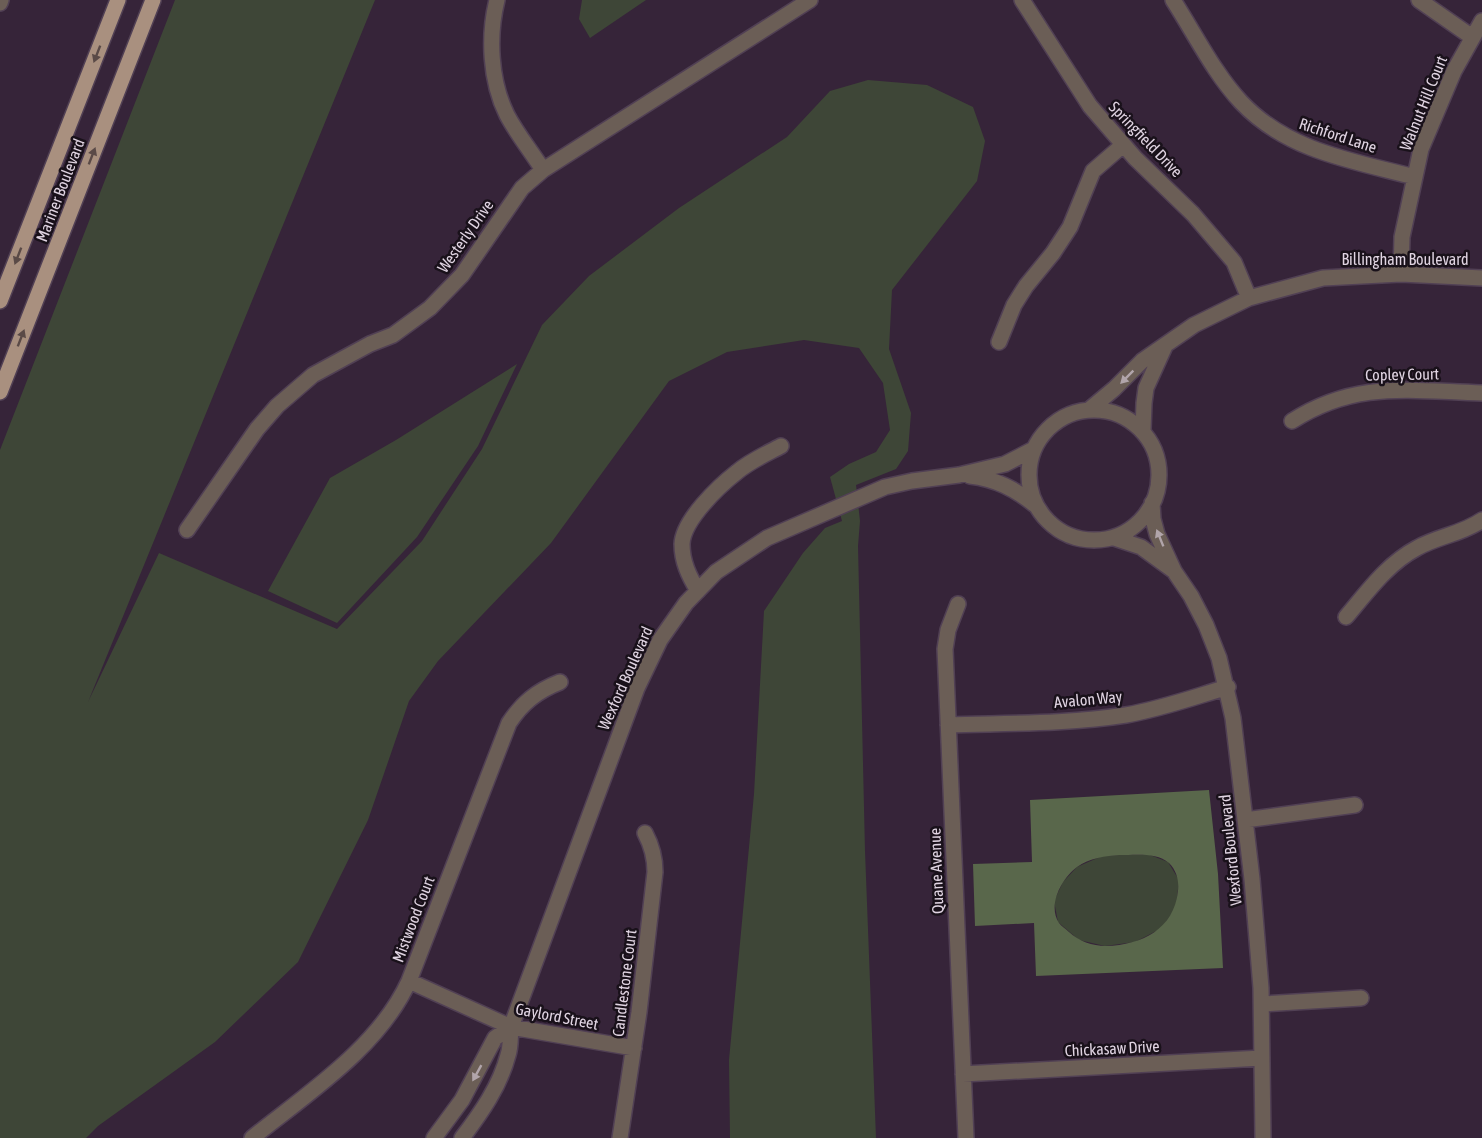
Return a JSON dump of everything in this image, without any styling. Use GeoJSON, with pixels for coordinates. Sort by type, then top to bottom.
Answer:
{"type":"FeatureCollection","features":[{"type":"Feature","properties":{"kind":"main road","name":"Mariner Boulevard"},"geometry":{"type":"LineString","coordinates":[[0,301],[118,0]]}},
{"type":"Feature","properties":{"kind":"main road","name":"Mariner Boulevard"},"geometry":{"type":"LineString","coordinates":[[0,392],[153,0]]}},
{"type":"Feature","properties":{"kind":"street"},"geometry":{"type":"LineString","coordinates":[[497,0],[491,47],[498,90],[516,130],[543,170]]}},
{"type":"Feature","properties":{"kind":"street","name":"Westerly Drive"},"geometry":{"type":"LineString","coordinates":[[188,530],[257,429],[277,406],[313,375],[393,334],[430,308],[462,275],[522,188],[543,170],[810,0]]}},
{"type":"Feature","properties":{"kind":"street","name":"Springfield Drive"},"geometry":{"type":"LineString","coordinates":[[1022,0],[1090,106],[1123,145],[1192,214],[1234,262],[1249,298]]}},
{"type":"Feature","properties":{"kind":"street","name":"Richford Lane"},"geometry":{"type":"LineString","coordinates":[[1173,0],[1226,84],[1258,118],[1300,144],[1415,177]]}},
{"type":"Feature","properties":{"kind":"street"},"geometry":{"type":"LineString","coordinates":[[1419,0],[1472,37]]}},
{"type":"Feature","properties":{"kind":"street","name":"Walnut Hill Court"},"geometry":{"type":"LineString","coordinates":[[1401,274],[1402,237],[1421,149],[1436,110],[1482,21]]}},
{"type":"Feature","properties":{"kind":"street"},"geometry":{"type":"LineString","coordinates":[[999,342],[1014,305],[1070,227],[1093,171],[1123,145]]}},
{"type":"Feature","properties":{"kind":"street","name":"Billingham Boulevard"},"geometry":{"type":"LineString","coordinates":[[1090,409],[1142,362],[1194,325],[1249,298],[1323,278],[1401,274],[1482,278]]}},
{"type":"Feature","properties":{"kind":"street"},"geometry":{"type":"LineString","coordinates":[[1143,430],[1146,388],[1164,346]]}},
{"type":"Feature","properties":{"kind":"street","name":"Copley Court"},"geometry":{"type":"LineString","coordinates":[[1292,421],[1313,407],[1358,393],[1382,390],[1482,393]]}},
{"type":"Feature","properties":{"kind":"street"},"geometry":{"type":"LineString","coordinates":[[1090,409],[1113,412],[1130,420],[1143,430],[1155,453],[1158,465],[1156,491],[1152,503],[1136,524],[1114,538],[1089,542],[1064,535],[1044,519],[1030,492],[1028,476],[1034,449],[1052,425],[1065,417],[1090,409]]}},
{"type":"Feature","properties":{"kind":"street"},"geometry":{"type":"LineString","coordinates":[[698,591],[687,572],[683,557],[682,542],[687,525],[693,515],[737,472],[782,446]]}},
{"type":"Feature","properties":{"kind":"street","name":"Wexford Boulevard"},"geometry":{"type":"LineString","coordinates":[[958,475],[1005,464],[1034,449]]}},
{"type":"Feature","properties":{"kind":"street","name":"Wexford Boulevard"},"geometry":{"type":"LineString","coordinates":[[462,1138],[482,1111],[497,1084],[509,1054],[511,1027],[637,688],[660,640],[674,618],[698,591],[716,572],[767,538],[885,488],[936,476],[958,475],[985,478],[1018,491],[1036,506]]}},
{"type":"Feature","properties":{"kind":"street","name":"Wexford Boulevard"},"geometry":{"type":"LineString","coordinates":[[1152,503],[1157,534],[1174,571],[1191,596],[1206,626],[1220,658],[1228,687],[1252,879],[1262,1004],[1263,1138]]}},
{"type":"Feature","properties":{"kind":"street"},"geometry":{"type":"LineString","coordinates":[[1346,617],[1384,572],[1400,558],[1437,538],[1465,530],[1482,520]]}},
{"type":"Feature","properties":{"kind":"street","name":"Wexford Boulevard"},"geometry":{"type":"LineString","coordinates":[[1114,538],[1141,548],[1174,571]]}},
{"type":"Feature","properties":{"kind":"street","name":"Quane Avenue"},"geometry":{"type":"LineString","coordinates":[[958,604],[948,630],[945,649],[966,1138]]}},
{"type":"Feature","properties":{"kind":"street","name":"Mistwood Court"},"geometry":{"type":"LineString","coordinates":[[252,1138],[369,1042],[390,1016],[409,981],[508,723],[531,697],[560,682]]}},
{"type":"Feature","properties":{"kind":"street","name":"Avalon Way"},"geometry":{"type":"LineString","coordinates":[[948,725],[1093,719],[1128,714],[1228,687]]}},
{"type":"Feature","properties":{"kind":"street"},"geometry":{"type":"LineString","coordinates":[[1245,820],[1355,805]]}},
{"type":"Feature","properties":{"kind":"street","name":"Candlestone Court"},"geometry":{"type":"LineString","coordinates":[[620,1138],[634,1048],[655,872],[652,846],[645,833]]}},
{"type":"Feature","properties":{"kind":"street","name":"Gaylord Street"},"geometry":{"type":"LineString","coordinates":[[409,981],[511,1027],[634,1048]]}},
{"type":"Feature","properties":{"kind":"street"},"geometry":{"type":"LineString","coordinates":[[1262,1004],[1361,998]]}},
{"type":"Feature","properties":{"kind":"street","name":"Wexford Boulevard"},"geometry":{"type":"LineString","coordinates":[[434,1138],[462,1100],[495,1038],[511,1027]]}},
{"type":"Feature","properties":{"kind":"street","name":"Chickasaw Drive"},"geometry":{"type":"LineString","coordinates":[[963,1074],[1262,1058]]}},
{"type":"Feature","properties":{"kind":"green space"},"geometry":{"type":"Polygon","coordinates":[[[175,0],[375,0],[88,702],[159,553],[337,629],[422,541],[482,449],[542,325],[589,276],[679,208],[787,137],[830,91],[868,80],[927,85],[973,107],[985,141],[977,181],[892,290],[889,349],[911,413],[908,451],[896,469],[856,485],[860,521],[858,546],[865,851],[876,1138],[730,1138],[729,1060],[754,794],[764,611],[803,553],[825,528],[842,521],[830,477],[849,464],[876,452],[890,430],[883,383],[859,348],[804,340],[727,352],[669,381],[551,543],[438,661],[409,701],[368,820],[298,962],[215,1042],[98,1126],[86,1138],[0,1138],[0,450],[175,0]]]}},
{"type":"Feature","properties":{"kind":"green space"},"geometry":{"type":"Polygon","coordinates":[[[582,0],[646,0],[590,38],[579,19],[582,0]]]}},
{"type":"Feature","properties":{"kind":"green space"},"geometry":{"type":"Polygon","coordinates":[[[517,364],[478,446],[417,537],[337,623],[268,591],[330,478],[396,440],[517,364]]]}},
{"type":"Feature","properties":{"kind":"green space"},"geometry":{"type":"Polygon","coordinates":[[[1209,790],[1218,874],[1223,968],[1036,976],[1034,923],[975,926],[973,864],[1032,862],[1030,800],[1209,790]],[[1126,855],[1087,861],[1066,878],[1055,900],[1056,916],[1060,924],[1077,938],[1101,946],[1132,942],[1154,932],[1170,915],[1178,887],[1177,876],[1172,866],[1158,857],[1126,855]]]}},
{"type":"Feature","properties":{"kind":"green space"},"geometry":{"type":"Polygon","coordinates":[[[1150,855],[1168,862],[1179,880],[1176,907],[1162,928],[1135,942],[1105,946],[1079,940],[1058,922],[1054,901],[1063,882],[1077,867],[1102,856],[1150,855]]]}}]}
